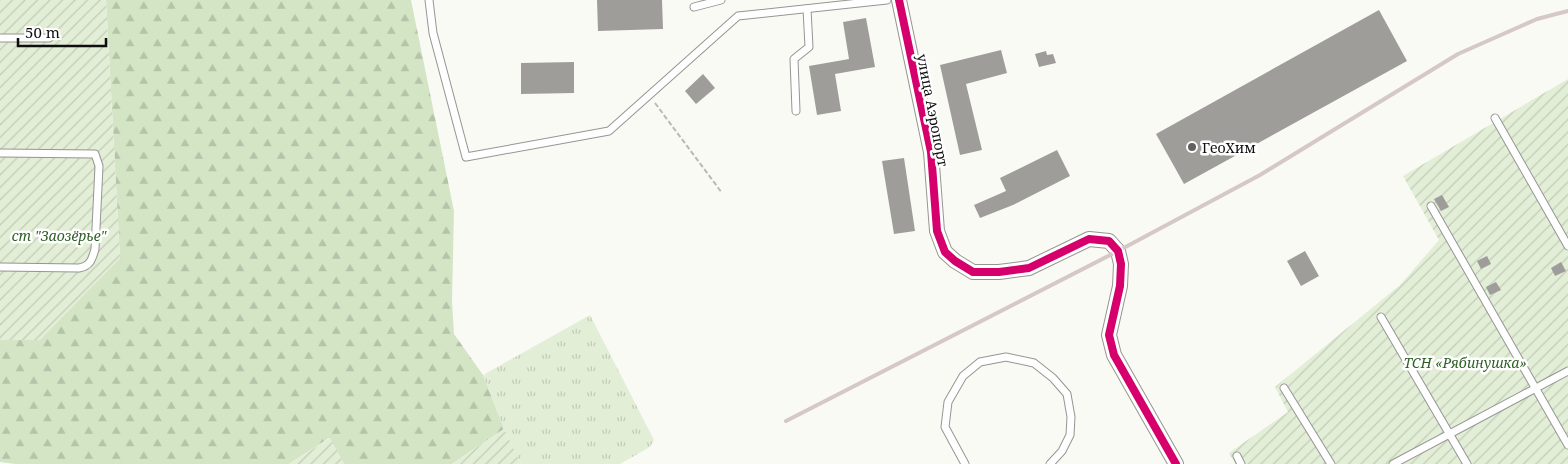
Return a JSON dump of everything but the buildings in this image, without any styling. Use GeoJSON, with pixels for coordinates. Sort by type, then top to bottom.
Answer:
{"type":"FeatureCollection","features":[{"type":"Feature","properties":{"kind":"street","name":"улица Аэропорт"},"geometry":{"type":"LineString","coordinates":[[899,0],[931,152],[937,231],[945,252],[954,261],[973,272],[999,272],[1029,268],[1089,239],[1109,241],[1118,251],[1120,264],[1120,286],[1109,336],[1114,355],[1176,464]]}},
{"type":"Feature","properties":{"kind":"lane"},"geometry":{"type":"LineString","coordinates":[[429,0],[433,33],[466,157],[609,131],[738,16],[887,0]]}},
{"type":"Feature","properties":{"kind":"lane"},"geometry":{"type":"LineString","coordinates":[[694,7],[721,0]]}},
{"type":"Feature","properties":{"kind":"lane"},"geometry":{"type":"LineString","coordinates":[[796,111],[794,59],[809,47],[807,8]]}},
{"type":"Feature","properties":{"kind":"lane"},"geometry":{"type":"LineString","coordinates":[[0,38],[49,38]]}},
{"type":"Feature","properties":{"kind":"lane"},"geometry":{"type":"LineString","coordinates":[[1496,118],[1568,246]]}},
{"type":"Feature","properties":{"kind":"lane"},"geometry":{"type":"LineString","coordinates":[[0,153],[95,154],[99,166],[95,249],[92,260],[86,266],[79,268],[0,267]]}},
{"type":"Feature","properties":{"kind":"lane"},"geometry":{"type":"LineString","coordinates":[[1431,206],[1568,445]]}},
{"type":"Feature","properties":{"kind":"lane"},"geometry":{"type":"LineString","coordinates":[[1381,317],[1467,464]]}},
{"type":"Feature","properties":{"kind":"lane"},"geometry":{"type":"LineString","coordinates":[[965,464],[945,427],[948,402],[963,376],[980,362],[1006,357],[1034,363],[1053,378],[1066,394],[1071,417],[1070,435],[1062,451],[1050,464]]}},
{"type":"Feature","properties":{"kind":"lane"},"geometry":{"type":"LineString","coordinates":[[1393,464],[1568,370]]}},
{"type":"Feature","properties":{"kind":"lane"},"geometry":{"type":"LineString","coordinates":[[1284,388],[1331,464]]}},
{"type":"Feature","properties":{"kind":"lane"},"geometry":{"type":"LineString","coordinates":[[1237,456],[1241,464]]}},
{"type":"Feature","properties":{"kind":"path"},"geometry":{"type":"LineString","coordinates":[[649,95],[722,193]]}},
{"type":"Feature","properties":{"kind":"green space","name":"ст \"Заозёрье\""},"geometry":{"type":"Polygon","coordinates":[[[0,0],[106,0],[120,258],[40,340],[0,340],[0,0]]]}},
{"type":"Feature","properties":{"kind":"green space"},"geometry":{"type":"Polygon","coordinates":[[[106,0],[411,0],[454,211],[452,301],[454,334],[483,375],[504,429],[452,464],[344,464],[329,438],[289,464],[15,464],[0,462],[0,340],[40,339],[120,258],[106,0]]]}},
{"type":"Feature","properties":{"kind":"green space","name":"ТСН «Рябинушка»"},"geometry":{"type":"Polygon","coordinates":[[[1568,79],[1568,464],[1235,464],[1229,453],[1288,412],[1275,387],[1400,285],[1439,240],[1403,176],[1568,79]]]}},
{"type":"Feature","properties":{"kind":"green space"},"geometry":{"type":"Polygon","coordinates":[[[590,315],[654,440],[650,447],[620,464],[521,464],[504,429],[483,375],[590,315]]]}},
{"type":"Feature","properties":{"kind":"green space"},"geometry":{"type":"Polygon","coordinates":[[[504,429],[521,464],[452,464],[504,429]]]}},
{"type":"Feature","properties":{"kind":"green space"},"geometry":{"type":"Polygon","coordinates":[[[330,438],[344,464],[289,464],[330,438]]]}},
{"type":"Feature","properties":{"kind":"railway"},"geometry":{"type":"LineString","coordinates":[[786,421],[1118,251],[1260,175],[1458,54],[1537,19],[1568,11]]}},
{"type":"Feature","properties":{"kind":"cycle path"},"geometry":{"type":"LineString","coordinates":[[899,0],[931,152],[937,231],[945,252],[955,261],[973,272],[999,272],[1029,268],[1089,239],[1109,241],[1118,251],[1121,264],[1120,286],[1109,335],[1114,355],[1176,464]]}},
{"type":"Feature","properties":{"kind":"place","name":"ГеоХим"},"geometry":{"type":"Point","coordinates":[1192,147]}}]}
